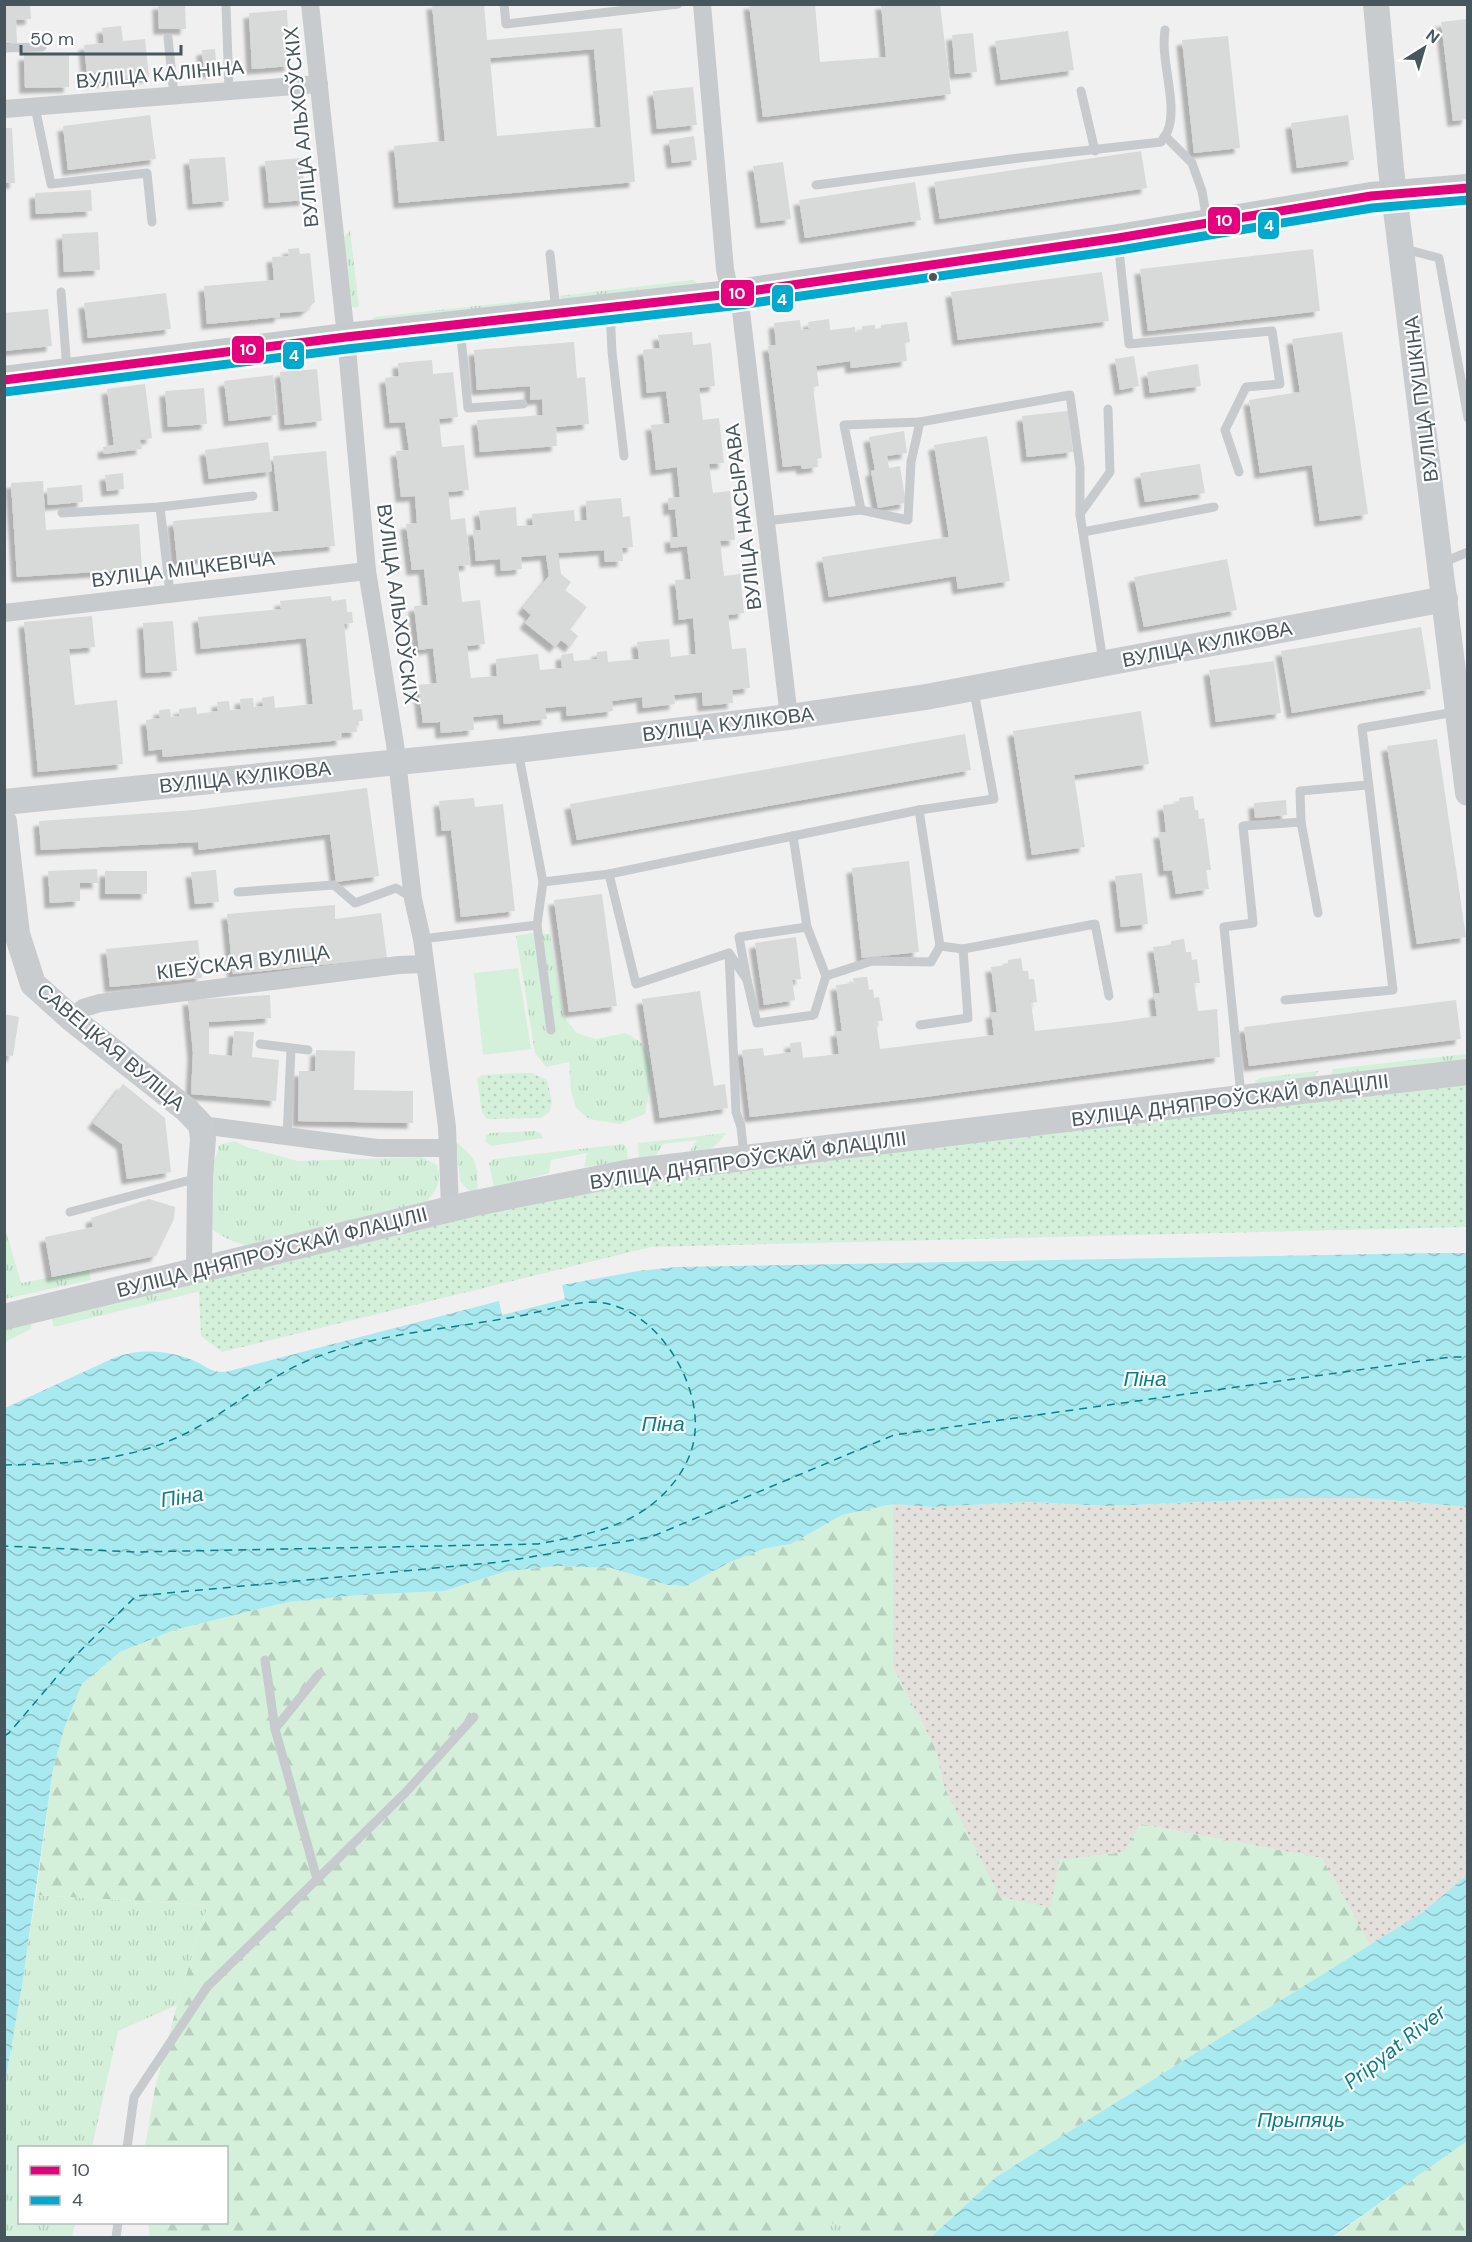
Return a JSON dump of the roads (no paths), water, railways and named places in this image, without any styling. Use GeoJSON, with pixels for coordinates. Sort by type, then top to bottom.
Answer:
{"type":"FeatureCollection","features":[{"type":"Feature","properties":{"kind":"main road"},"geometry":{"type":"LineString","coordinates":[[4,380],[346,337],[610,308],[735,303],[1394,192],[1467,188]]}},
{"type":"Feature","properties":{"kind":"street","name":"ВУЛІЦА АЛЬХОЎСКІХ"},"geometry":{"type":"LineString","coordinates":[[310,4],[346,337],[367,571],[395,744],[413,899],[422,939],[448,1148],[450,1209]]}},
{"type":"Feature","properties":{"kind":"street","name":"ВУЛІЦА НАСЫРАВА"},"geometry":{"type":"LineString","coordinates":[[702,4],[724,269],[735,303],[766,521],[789,717]]}},
{"type":"Feature","properties":{"kind":"street","name":"ВУЛІЦА ПУШКІНА"},"geometry":{"type":"LineString","coordinates":[[1376,4],[1394,192],[1441,564],[1467,793]]}},
{"type":"Feature","properties":{"kind":"street","name":"ВУЛІЦА КАЛІНІНА"},"geometry":{"type":"LineString","coordinates":[[5,107],[35,107],[319,84]]}},
{"type":"Feature","properties":{"kind":"street","name":"ВУЛІЦА МІЦКЕВІЧА"},"geometry":{"type":"LineString","coordinates":[[4,614],[367,571]]}},
{"type":"Feature","properties":{"kind":"street","name":"ВУЛІЦА КУЛІКОВА"},"geometry":{"type":"LineString","coordinates":[[4,802],[517,750],[789,717],[973,688],[1445,599]]}},
{"type":"Feature","properties":{"kind":"street","name":"САВЕЦКАЯ ВУЛІЦА"},"geometry":{"type":"LineString","coordinates":[[4,822],[18,934],[33,984],[72,1019],[187,1110],[201,1125],[203,1138],[200,1177],[200,1269]]}},
{"type":"Feature","properties":{"kind":"street","name":"КІЕЎСКАЯ ВУЛІЦА"},"geometry":{"type":"LineString","coordinates":[[72,1019],[83,1008],[100,1003],[387,966],[425,964]]}},
{"type":"Feature","properties":{"kind":"street","name":"ВУЛІЦА ДНЯПРОЎСКАЙ ФЛАЦІЛІІ"},"geometry":{"type":"LineString","coordinates":[[4,1317],[450,1209],[636,1171],[1467,1072]]}},
{"type":"Feature","properties":{"kind":"street"},"geometry":{"type":"LineString","coordinates":[[201,1125],[377,1148],[448,1148]]}},
{"type":"Feature","properties":{"kind":"lane"},"geometry":{"type":"LineString","coordinates":[[226,4],[229,91]]}},
{"type":"Feature","properties":{"kind":"lane"},"geometry":{"type":"LineString","coordinates":[[504,4],[506,24],[678,4]]}},
{"type":"Feature","properties":{"kind":"lane"},"geometry":{"type":"LineString","coordinates":[[816,184],[1161,142],[1168,130],[1171,112],[1163,46],[1165,30]]}},
{"type":"Feature","properties":{"kind":"lane"},"geometry":{"type":"LineString","coordinates":[[168,38],[174,95]]}},
{"type":"Feature","properties":{"kind":"lane"},"geometry":{"type":"LineString","coordinates":[[4,48],[42,47]]}},
{"type":"Feature","properties":{"kind":"lane"},"geometry":{"type":"LineString","coordinates":[[1081,91],[1095,151]]}},
{"type":"Feature","properties":{"kind":"lane"},"geometry":{"type":"LineString","coordinates":[[35,107],[51,184],[147,173],[152,222]]}},
{"type":"Feature","properties":{"kind":"lane"},"geometry":{"type":"LineString","coordinates":[[1165,136],[1192,163],[1202,191],[1208,223]]}},
{"type":"Feature","properties":{"kind":"lane"},"geometry":{"type":"LineString","coordinates":[[1118,238],[1129,344],[1272,331],[1280,384],[1246,387],[1225,430],[1239,472]]}},
{"type":"Feature","properties":{"kind":"lane"},"geometry":{"type":"LineString","coordinates":[[1402,248],[1439,258],[1467,418]]}},
{"type":"Feature","properties":{"kind":"lane"},"geometry":{"type":"LineString","coordinates":[[550,254],[556,314]]}},
{"type":"Feature","properties":{"kind":"lane"},"geometry":{"type":"LineString","coordinates":[[61,292],[67,372]]}},
{"type":"Feature","properties":{"kind":"lane"},"geometry":{"type":"LineString","coordinates":[[610,308],[612,352],[624,456]]}},
{"type":"Feature","properties":{"kind":"lane"},"geometry":{"type":"LineString","coordinates":[[460,324],[468,408],[523,404]]}},
{"type":"Feature","properties":{"kind":"lane"},"geometry":{"type":"LineString","coordinates":[[861,510],[844,425],[920,422],[1070,395],[1080,467],[1080,514],[1103,663]]}},
{"type":"Feature","properties":{"kind":"lane"},"geometry":{"type":"LineString","coordinates":[[1080,514],[1110,472],[1108,409]]}},
{"type":"Feature","properties":{"kind":"lane"},"geometry":{"type":"LineString","coordinates":[[766,521],[861,510],[908,520],[911,462],[920,422]]}},
{"type":"Feature","properties":{"kind":"lane"},"geometry":{"type":"LineString","coordinates":[[62,513],[160,507],[254,496]]}},
{"type":"Feature","properties":{"kind":"lane"},"geometry":{"type":"LineString","coordinates":[[160,507],[170,593]]}},
{"type":"Feature","properties":{"kind":"lane"},"geometry":{"type":"LineString","coordinates":[[1083,532],[1214,507]]}},
{"type":"Feature","properties":{"kind":"lane"},"geometry":{"type":"LineString","coordinates":[[1441,564],[1467,552]]}},
{"type":"Feature","properties":{"kind":"lane"},"geometry":{"type":"LineString","coordinates":[[543,882],[609,874],[920,810],[994,798],[973,688]]}},
{"type":"Feature","properties":{"kind":"lane"},"geometry":{"type":"LineString","coordinates":[[1285,1000],[1393,990],[1362,728],[1457,711]]}},
{"type":"Feature","properties":{"kind":"lane"},"geometry":{"type":"LineString","coordinates":[[517,750],[543,882],[537,925],[551,1030]]}},
{"type":"Feature","properties":{"kind":"lane"},"geometry":{"type":"LineString","coordinates":[[1318,914],[1301,822],[1300,791],[1368,785]]}},
{"type":"Feature","properties":{"kind":"lane"},"geometry":{"type":"LineString","coordinates":[[826,976],[872,961],[931,962],[940,945],[920,810]]}},
{"type":"Feature","properties":{"kind":"lane"},"geometry":{"type":"LineString","coordinates":[[1241,1098],[1224,927],[1253,923],[1243,826],[1301,822]]}},
{"type":"Feature","properties":{"kind":"lane"},"geometry":{"type":"LineString","coordinates":[[793,836],[807,927],[826,976],[814,1015],[757,1023],[739,938],[807,927]]}},
{"type":"Feature","properties":{"kind":"lane"},"geometry":{"type":"LineString","coordinates":[[609,874],[636,984],[729,953]]}},
{"type":"Feature","properties":{"kind":"lane"},"geometry":{"type":"LineString","coordinates":[[238,892],[334,885],[355,903],[396,888],[413,899]]}},
{"type":"Feature","properties":{"kind":"lane"},"geometry":{"type":"LineString","coordinates":[[940,945],[963,949],[1095,924],[1109,996]]}},
{"type":"Feature","properties":{"kind":"lane"},"geometry":{"type":"LineString","coordinates":[[422,939],[537,925]]}},
{"type":"Feature","properties":{"kind":"lane"},"geometry":{"type":"LineString","coordinates":[[920,1025],[968,1018],[963,949]]}},
{"type":"Feature","properties":{"kind":"lane"},"geometry":{"type":"LineString","coordinates":[[729,953],[747,980]]}},
{"type":"Feature","properties":{"kind":"lane"},"geometry":{"type":"LineString","coordinates":[[729,953],[736,1112],[741,1127],[744,1158]]}},
{"type":"Feature","properties":{"kind":"lane"},"geometry":{"type":"LineString","coordinates":[[260,1044],[308,1050]]}},
{"type":"Feature","properties":{"kind":"lane"},"geometry":{"type":"LineString","coordinates":[[287,1137],[291,1049]]}},
{"type":"Feature","properties":{"kind":"lane"},"geometry":{"type":"LineString","coordinates":[[70,1212],[200,1177]]}},
{"type":"Feature","properties":{"kind":"lane"},"geometry":{"type":"LineString","coordinates":[[265,1660],[275,1729],[317,1879]]}},
{"type":"Feature","properties":{"kind":"lane"},"geometry":{"type":"LineString","coordinates":[[275,1729],[319,1674]]}},
{"type":"Feature","properties":{"kind":"lane"},"geometry":{"type":"LineString","coordinates":[[128,2146],[134,2097],[207,1987],[406,1792],[474,1717]]}},
{"type":"Feature","properties":{"kind":"water","name":"Піна"},"geometry":{"type":"Polygon","coordinates":[[[1467,1253],[1467,1507],[1367,1498],[1294,1498],[1107,1506],[1029,1502],[933,1507],[893,1504],[842,1515],[791,1544],[766,1548],[730,1562],[688,1585],[668,1585],[611,1568],[557,1566],[507,1571],[444,1591],[360,1595],[288,1602],[174,1630],[120,1652],[82,1684],[65,1726],[53,1769],[22,1985],[5,2083],[5,1408],[125,1354],[153,1352],[172,1354],[190,1359],[211,1370],[225,1372],[499,1301],[502,1315],[565,1299],[562,1285],[638,1271],[676,1267],[1467,1253]]]}},
{"type":"Feature","properties":{"kind":"water","name":"Прыпяць"},"geometry":{"type":"Polygon","coordinates":[[[1467,1875],[1467,2141],[1332,2237],[931,2237],[996,2177],[1423,1912],[1467,1875]]]}},
{"type":"Feature","properties":{"kind":"water label","name":"Pripyat River"},"geometry":{"type":"Point","coordinates":[1395,2047]}}]}
